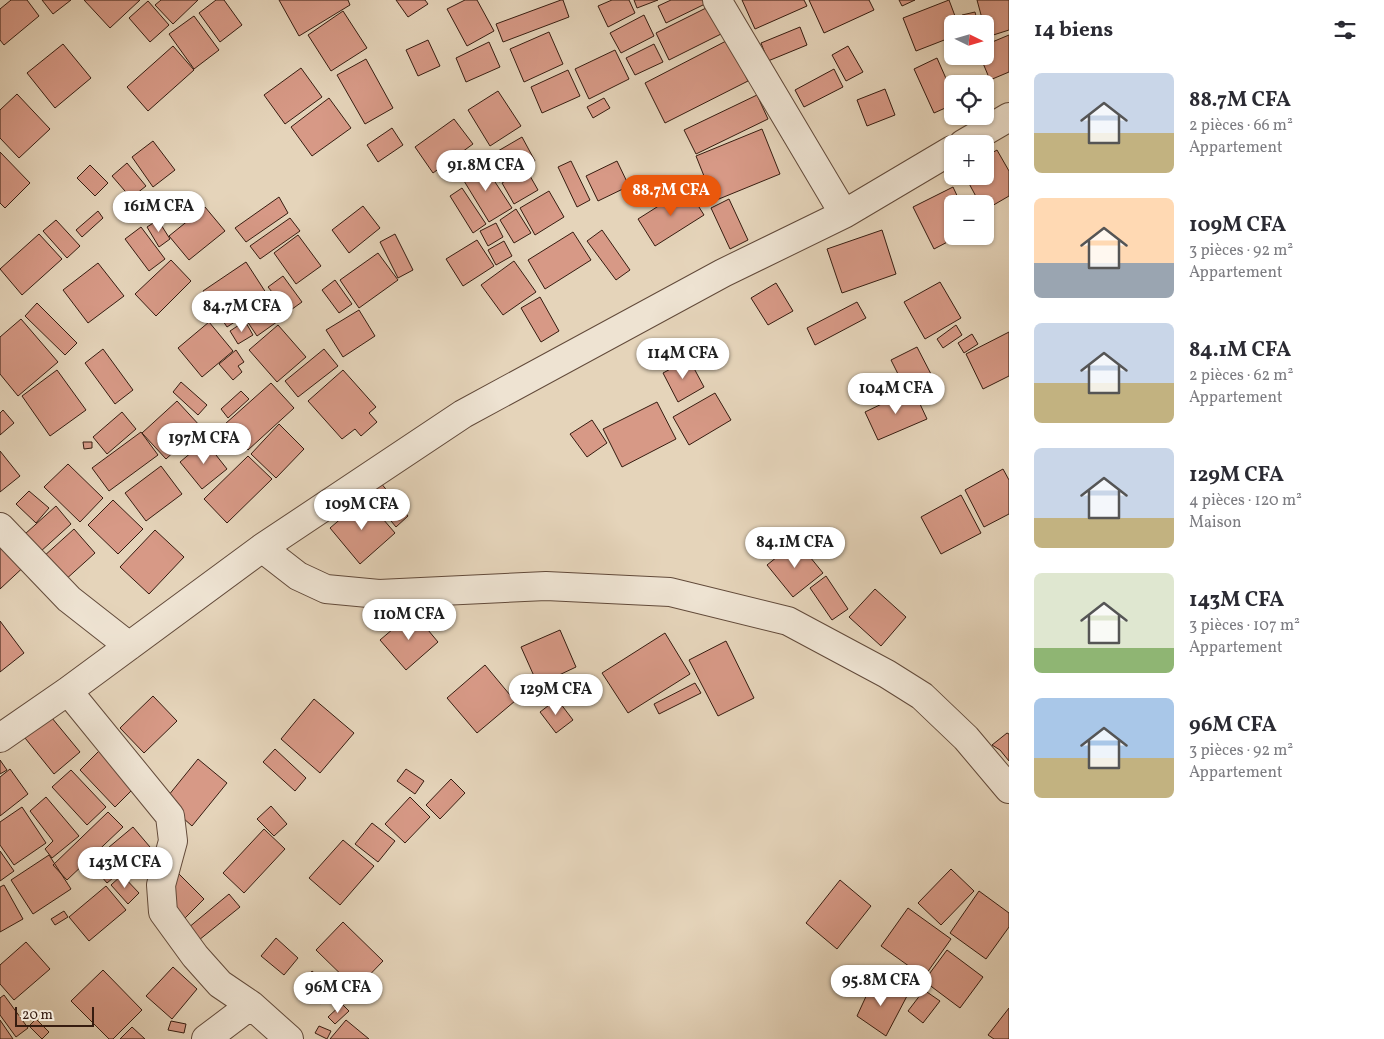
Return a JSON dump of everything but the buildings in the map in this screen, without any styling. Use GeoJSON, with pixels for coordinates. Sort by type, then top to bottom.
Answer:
{"type":"FeatureCollection","features":[{"type":"Feature","properties":{"kind":"street"},"geometry":{"type":"LineString","coordinates":[[718,0],[844,214]]}},
{"type":"Feature","properties":{"kind":"street"},"geometry":{"type":"LineString","coordinates":[[978,135],[1009,117]]}},
{"type":"Feature","properties":{"kind":"street"},"geometry":{"type":"LineString","coordinates":[[0,738],[68,691],[262,548],[463,414],[723,273],[844,214],[944,155]]}},
{"type":"Feature","properties":{"kind":"street"},"geometry":{"type":"LineString","coordinates":[[0,527],[69,599],[130,646]]}},
{"type":"Feature","properties":{"kind":"street"},"geometry":{"type":"LineString","coordinates":[[262,548],[298,576],[326,589],[379,594],[546,586],[670,592],[788,621],[887,674],[922,696],[966,738],[1009,789]]}},
{"type":"Feature","properties":{"kind":"street"},"geometry":{"type":"LineString","coordinates":[[68,691],[170,816],[173,840],[161,886],[164,912],[195,956],[220,984],[251,1005],[289,1039]]}},
{"type":"Feature","properties":{"kind":"street"},"geometry":{"type":"LineString","coordinates":[[206,1039],[251,1005]]}}]}
